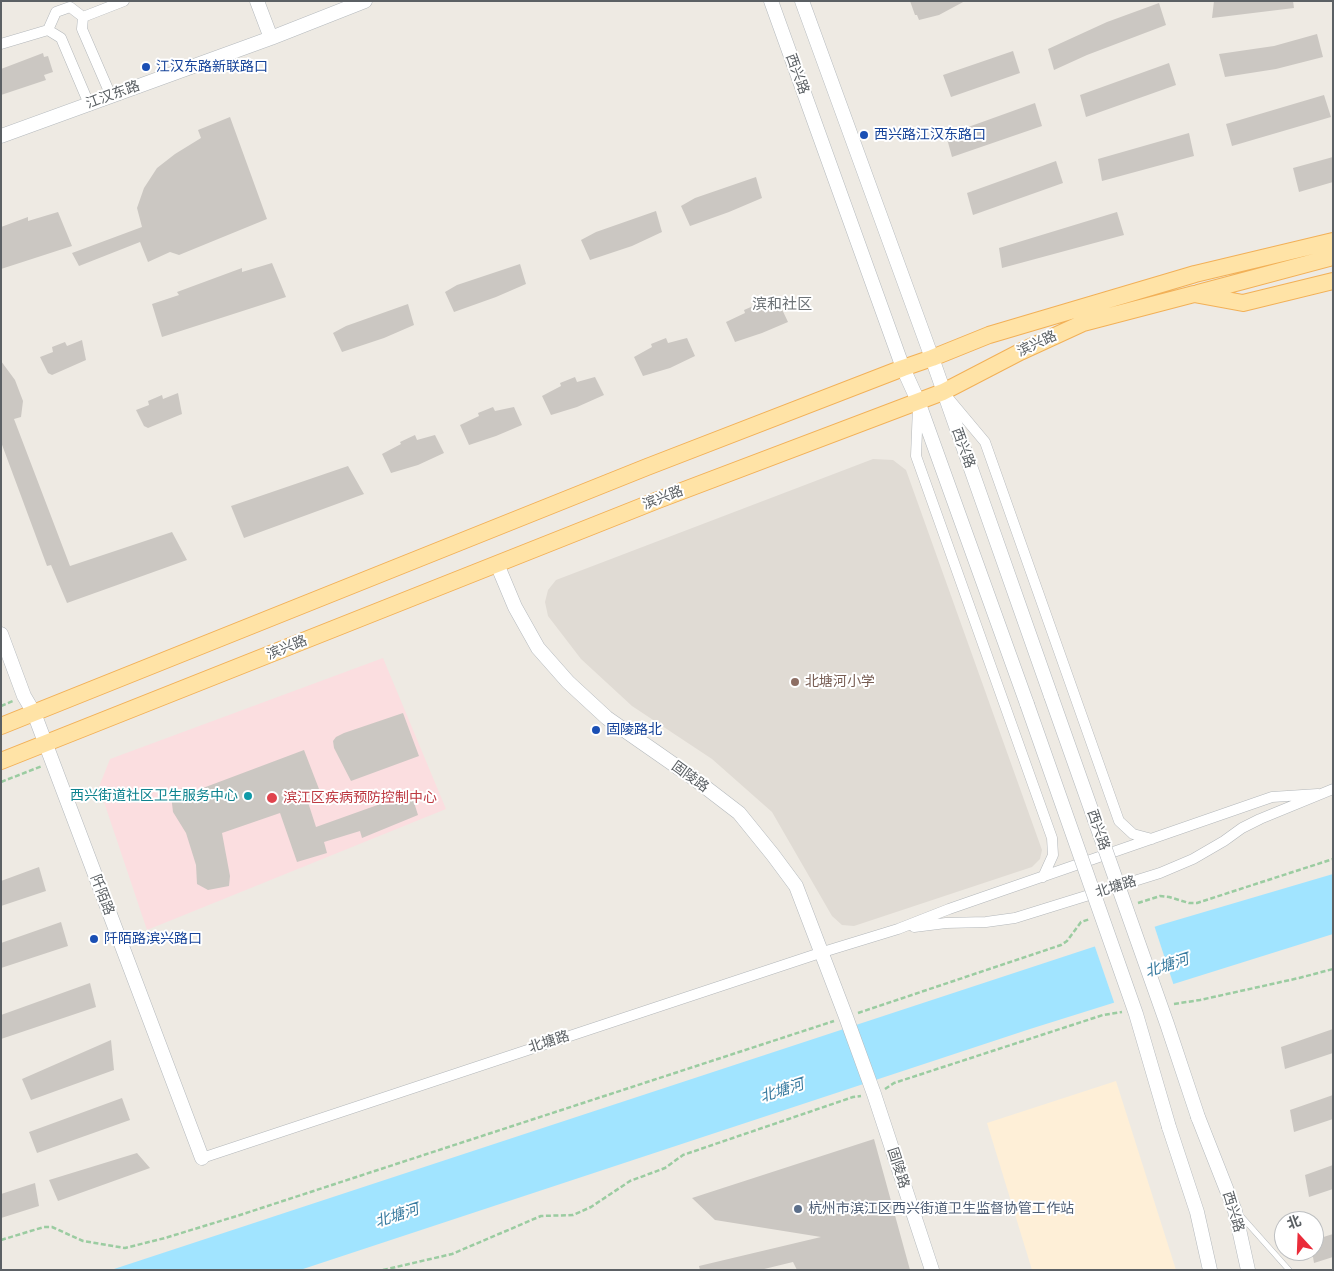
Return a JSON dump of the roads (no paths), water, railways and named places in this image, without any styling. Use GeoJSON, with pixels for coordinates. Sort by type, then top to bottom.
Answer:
{"type":"FeatureCollection","features":[{"type":"Feature","properties":{"kind":"main road"},"geometry":{"type":"LineString","coordinates":[[257,1],[271,38]]}},
{"type":"Feature","properties":{"kind":"main road","name":"江汉东路"},"geometry":{"type":"LineString","coordinates":[[1,136],[271,38],[365,1]]}},
{"type":"Feature","properties":{"kind":"main road","name":"西兴路"},"geometry":{"type":"LineString","coordinates":[[771,1],[903,368],[918,400],[1136,1014],[1197,1212],[1210,1270]]}},
{"type":"Feature","properties":{"kind":"main road","name":"西兴路"},"geometry":{"type":"LineString","coordinates":[[802,1],[932,358],[1167,1024],[1198,1117],[1235,1210],[1248,1270]]}},
{"type":"Feature","properties":{"kind":"main road","name":"滨兴路"},"geometry":{"type":"LineString","coordinates":[[1,726],[656,464],[989,335],[1195,274],[1333,241]]}},
{"type":"Feature","properties":{"kind":"main road"},"geometry":{"type":"LineString","coordinates":[[1194,294],[1333,257]]}},
{"type":"Feature","properties":{"kind":"main road","name":"滨兴路"},"geometry":{"type":"LineString","coordinates":[[1,761],[658,500],[943,392],[1020,352],[1082,323],[1194,294],[1243,303],[1333,281]]}},
{"type":"Feature","properties":{"kind":"main road","name":"固陵路"},"geometry":{"type":"LineString","coordinates":[[497,564],[515,607],[538,648],[568,682],[607,718],[696,780],[739,814],[796,886],[823,952],[874,1094],[932,1270]]}},
{"type":"Feature","properties":{"kind":"main road","name":"阡陌路"},"geometry":{"type":"LineString","coordinates":[[1,634],[24,696],[34,713],[44,744],[202,1158]]}},
{"type":"Feature","properties":{"kind":"street"},"geometry":{"type":"LineString","coordinates":[[83,17],[124,1]]}},
{"type":"Feature","properties":{"kind":"street"},"geometry":{"type":"LineString","coordinates":[[48,30],[56,12],[70,7],[83,17]]}},
{"type":"Feature","properties":{"kind":"street"},"geometry":{"type":"LineString","coordinates":[[83,17],[82,29],[111,96]]}},
{"type":"Feature","properties":{"kind":"street"},"geometry":{"type":"LineString","coordinates":[[1,44],[48,30],[62,38],[89,104]]}},
{"type":"Feature","properties":{"kind":"street","name":"西兴路"},"geometry":{"type":"LineString","coordinates":[[943,392],[985,442],[1118,821],[1133,834],[1152,839]]}},
{"type":"Feature","properties":{"kind":"street","name":"西兴路"},"geometry":{"type":"LineString","coordinates":[[918,400],[916,456],[1052,838],[1053,854],[1043,877]]}},
{"type":"Feature","properties":{"kind":"street","name":"北塘路"},"geometry":{"type":"LineString","coordinates":[[898,929],[1015,918],[1160,873],[1193,859],[1260,819],[1333,789]]}},
{"type":"Feature","properties":{"kind":"street","name":"北塘路"},"geometry":{"type":"LineString","coordinates":[[202,1158],[823,952],[898,929],[1272,797],[1318,794]]}},
{"type":"Feature","properties":{"kind":"lane"},"geometry":{"type":"LineString","coordinates":[[1235,1210],[1289,1270]]}},
{"type":"Feature","properties":{"kind":"water","name":"北塘河"},"geometry":{"type":"Polygon","coordinates":[[[1333,874],[1333,934],[1030,1029],[300,1270],[111,1270],[1160,925],[1333,874]]]}},
{"type":"Feature","properties":{"kind":"place","name":"江汉东路新联路口"},"geometry":{"type":"Point","coordinates":[146,67]}},
{"type":"Feature","properties":{"kind":"place","name":"西兴路江汉东路口"},"geometry":{"type":"Point","coordinates":[864,135]}},
{"type":"Feature","properties":{"kind":"place","name":"北塘河小学"},"geometry":{"type":"Point","coordinates":[795,682]}},
{"type":"Feature","properties":{"kind":"place","name":"固陵路北"},"geometry":{"type":"Point","coordinates":[596,730]}},
{"type":"Feature","properties":{"kind":"place","name":"西兴街道社区卫生服务中心"},"geometry":{"type":"Point","coordinates":[248,796]}},
{"type":"Feature","properties":{"kind":"place","name":"滨江区疾病预防控制中心"},"geometry":{"type":"Point","coordinates":[272,798]}},
{"type":"Feature","properties":{"kind":"place","name":"阡陌路滨兴路口"},"geometry":{"type":"Point","coordinates":[94,939]}},
{"type":"Feature","properties":{"kind":"place","name":"杭州市滨江区西兴街道卫生监督协管工作站"},"geometry":{"type":"Point","coordinates":[798,1209]}},
{"type":"Feature","properties":{"kind":"district","name":"滨和社区"},"geometry":{"type":"Point","coordinates":[782,305]}}]}
